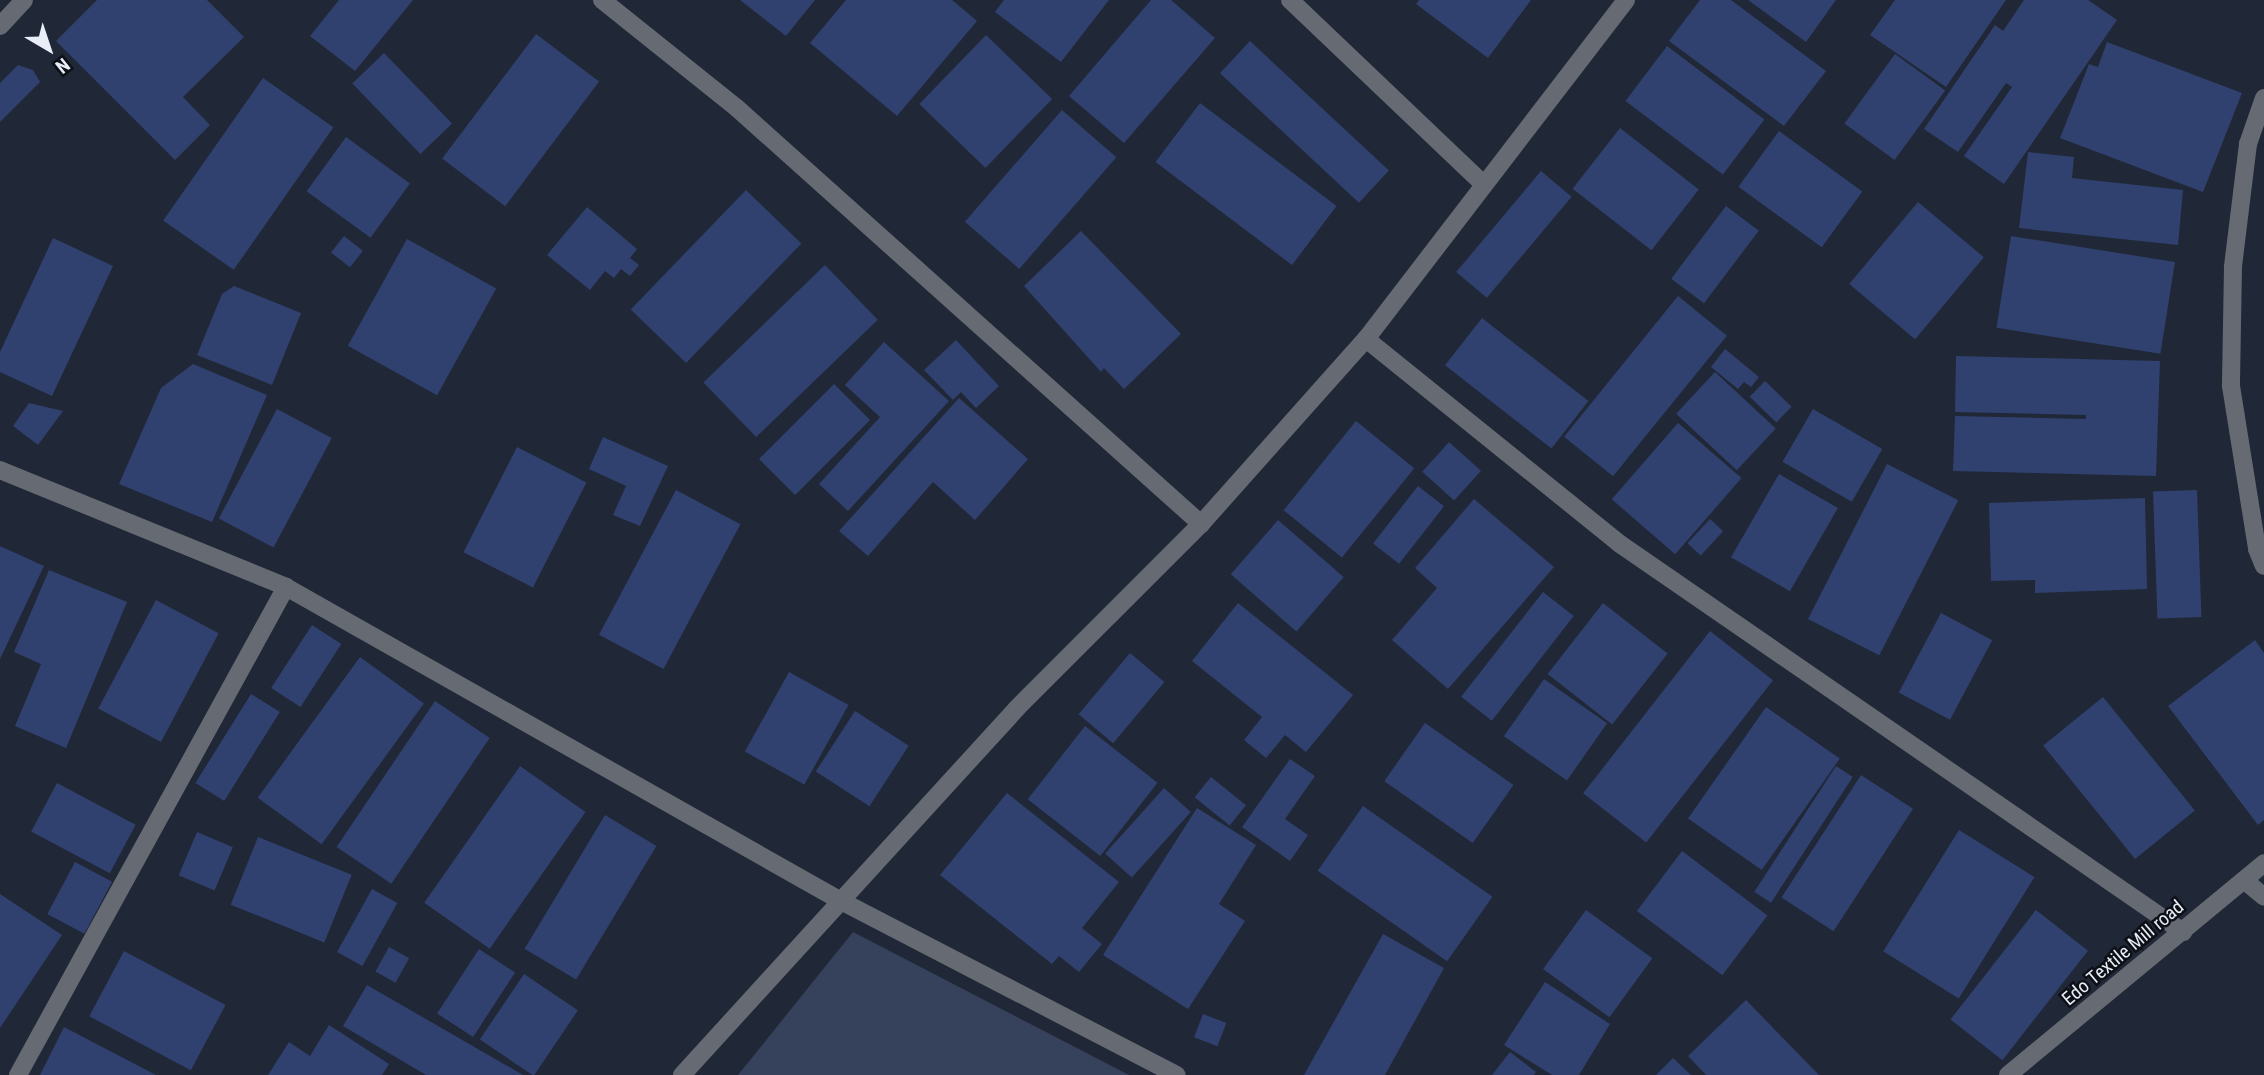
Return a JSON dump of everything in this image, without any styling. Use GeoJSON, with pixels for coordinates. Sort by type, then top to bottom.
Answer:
{"type":"FeatureCollection","features":[{"type":"Feature","properties":{"kind":"street"},"geometry":{"type":"LineString","coordinates":[[0,26],[24,0]]}},
{"type":"Feature","properties":{"kind":"street"},"geometry":{"type":"LineString","coordinates":[[602,0],[738,109],[1201,524]]}},
{"type":"Feature","properties":{"kind":"street"},"geometry":{"type":"LineString","coordinates":[[1290,0],[1484,185]]}},
{"type":"Feature","properties":{"kind":"street"},"geometry":{"type":"LineString","coordinates":[[682,1075],[1017,708],[1201,524],[1366,339],[1626,0]]}},
{"type":"Feature","properties":{"kind":"street"},"geometry":{"type":"LineString","coordinates":[[2264,98],[2248,144],[2233,267],[2231,386],[2257,549],[2264,566]]}},
{"type":"Feature","properties":{"kind":"street"},"geometry":{"type":"LineString","coordinates":[[1366,339],[1620,544],[2183,932]]}},
{"type":"Feature","properties":{"kind":"street"},"geometry":{"type":"LineString","coordinates":[[0,470],[286,587],[841,901],[1177,1075]]}},
{"type":"Feature","properties":{"kind":"street"},"geometry":{"type":"LineString","coordinates":[[18,1075],[286,587]]}},
{"type":"Feature","properties":{"kind":"street","name":"Edo Textile Mill road"},"geometry":{"type":"LineString","coordinates":[[2008,1075],[2264,863]]}},
{"type":"Feature","properties":{"kind":"street"},"geometry":{"type":"LineString","coordinates":[[2244,880],[2264,897]]}},
{"type":"Feature","properties":{"kind":"shaded area"},"geometry":{"type":"Polygon","coordinates":[[[853,932],[1129,1075],[738,1075],[853,932]]]}},
{"type":"Feature","properties":{"kind":"building"},"geometry":{"type":"Polygon","coordinates":[[[97,0],[207,0],[244,37],[183,97],[210,125],[175,160],[56,41],[97,0]]]}},
{"type":"Feature","properties":{"kind":"building"},"geometry":{"type":"Polygon","coordinates":[[[339,0],[413,0],[355,71],[310,36],[339,0]]]}},
{"type":"Feature","properties":{"kind":"building"},"geometry":{"type":"Polygon","coordinates":[[[740,0],[815,0],[786,36],[740,0]]]}},
{"type":"Feature","properties":{"kind":"building"},"geometry":{"type":"Polygon","coordinates":[[[846,0],[952,0],[977,21],[897,116],[810,43],[846,0]]]}},
{"type":"Feature","properties":{"kind":"building"},"geometry":{"type":"Polygon","coordinates":[[[1004,0],[1109,0],[1061,62],[995,12],[1004,0]]]}},
{"type":"Feature","properties":{"kind":"building"},"geometry":{"type":"Polygon","coordinates":[[[1151,0],[1171,0],[1215,38],[1124,143],[1069,96],[1151,0]]]}},
{"type":"Feature","properties":{"kind":"building"},"geometry":{"type":"Polygon","coordinates":[[[1419,0],[1531,0],[1488,58],[1416,4],[1419,0]]]}},
{"type":"Feature","properties":{"kind":"building"},"geometry":{"type":"Polygon","coordinates":[[[1700,0],[1731,0],[1826,71],[1784,126],[1669,41],[1700,0]]]}},
{"type":"Feature","properties":{"kind":"building"},"geometry":{"type":"Polygon","coordinates":[[[1748,0],[1836,0],[1806,42],[1748,0]]]}},
{"type":"Feature","properties":{"kind":"building"},"geometry":{"type":"Polygon","coordinates":[[[1895,0],[2006,0],[1946,87],[1870,35],[1895,0]]]}},
{"type":"Feature","properties":{"kind":"building"},"geometry":{"type":"Polygon","coordinates":[[[2024,0],[2088,0],[2117,20],[2004,184],[1964,156],[2012,87],[2006,83],[1958,152],[1924,129],[1995,25],[2003,31],[2024,0]]]}},
{"type":"Feature","properties":{"kind":"building"},"geometry":{"type":"Polygon","coordinates":[[[536,34],[599,82],[505,206],[442,159],[536,34]]]}},
{"type":"Feature","properties":{"kind":"building"},"geometry":{"type":"Polygon","coordinates":[[[986,35],[1052,99],[985,168],[919,104],[986,35]]]}},
{"type":"Feature","properties":{"kind":"building"},"geometry":{"type":"Polygon","coordinates":[[[1250,41],[1389,171],[1359,203],[1220,73],[1250,41]]]}},
{"type":"Feature","properties":{"kind":"building"},"geometry":{"type":"Polygon","coordinates":[[[2107,42],[2242,93],[2203,192],[2060,138],[2089,64],[2098,67],[2107,42]]]}},
{"type":"Feature","properties":{"kind":"building"},"geometry":{"type":"Polygon","coordinates":[[[1667,46],[1764,119],[1723,175],[1625,101],[1667,46]]]}},
{"type":"Feature","properties":{"kind":"building"},"geometry":{"type":"Polygon","coordinates":[[[384,53],[452,123],[420,154],[352,84],[384,53]]]}},
{"type":"Feature","properties":{"kind":"building"},"geometry":{"type":"Polygon","coordinates":[[[1895,54],[1945,90],[1895,160],[1844,124],[1895,54]]]}},
{"type":"Feature","properties":{"kind":"building"},"geometry":{"type":"Polygon","coordinates":[[[18,65],[33,70],[40,82],[0,122],[0,83],[18,65]]]}},
{"type":"Feature","properties":{"kind":"building"},"geometry":{"type":"Polygon","coordinates":[[[263,78],[333,127],[234,270],[163,221],[263,78]]]}},
{"type":"Feature","properties":{"kind":"building"},"geometry":{"type":"Polygon","coordinates":[[[1200,103],[1337,206],[1292,265],[1155,162],[1200,103]]]}},
{"type":"Feature","properties":{"kind":"building"},"geometry":{"type":"Polygon","coordinates":[[[1062,110],[1116,157],[1019,269],[965,222],[1062,110]]]}},
{"type":"Feature","properties":{"kind":"building"},"geometry":{"type":"Polygon","coordinates":[[[1620,128],[1699,190],[1651,250],[1573,189],[1620,128]]]}},
{"type":"Feature","properties":{"kind":"building"},"geometry":{"type":"Polygon","coordinates":[[[1779,131],[1862,192],[1822,247],[1738,187],[1779,131]]]}},
{"type":"Feature","properties":{"kind":"building"},"geometry":{"type":"Polygon","coordinates":[[[346,137],[410,183],[371,238],[307,191],[346,137]]]}},
{"type":"Feature","properties":{"kind":"building"},"geometry":{"type":"Polygon","coordinates":[[[2028,152],[2074,157],[2072,178],[2183,190],[2178,245],[2019,228],[2028,152]]]}},
{"type":"Feature","properties":{"kind":"building"},"geometry":{"type":"Polygon","coordinates":[[[1541,171],[1572,197],[1487,298],[1456,272],[1541,171]]]}},
{"type":"Feature","properties":{"kind":"building"},"geometry":{"type":"Polygon","coordinates":[[[746,190],[801,243],[686,363],[631,309],[746,190]]]}},
{"type":"Feature","properties":{"kind":"building"},"geometry":{"type":"Polygon","coordinates":[[[1918,202],[1984,257],[1915,339],[1849,284],[1918,202]]]}},
{"type":"Feature","properties":{"kind":"building"},"geometry":{"type":"Polygon","coordinates":[[[1726,206],[1759,231],[1704,303],[1671,279],[1726,206]]]}},
{"type":"Feature","properties":{"kind":"building"},"geometry":{"type":"Polygon","coordinates":[[[587,207],[637,249],[630,258],[639,265],[630,276],[621,269],[614,278],[605,271],[590,290],[547,255],[587,207]]]}},
{"type":"Feature","properties":{"kind":"building"},"geometry":{"type":"Polygon","coordinates":[[[1081,231],[1181,334],[1124,389],[1104,368],[1101,372],[1024,286],[1081,231]]]}},
{"type":"Feature","properties":{"kind":"building"},"geometry":{"type":"Polygon","coordinates":[[[344,236],[363,251],[350,267],[331,253],[344,236]]]}},
{"type":"Feature","properties":{"kind":"building"},"geometry":{"type":"Polygon","coordinates":[[[2011,236],[2175,262],[2160,354],[1996,328],[2011,236]]]}},
{"type":"Feature","properties":{"kind":"building"},"geometry":{"type":"Polygon","coordinates":[[[53,238],[113,266],[52,396],[0,372],[0,352],[53,238]]]}},
{"type":"Feature","properties":{"kind":"building"},"geometry":{"type":"Polygon","coordinates":[[[407,239],[496,288],[437,395],[348,346],[407,239]]]}},
{"type":"Feature","properties":{"kind":"building"},"geometry":{"type":"Polygon","coordinates":[[[825,265],[878,320],[756,437],[703,382],[825,265]]]}},
{"type":"Feature","properties":{"kind":"building"},"geometry":{"type":"Polygon","coordinates":[[[234,286],[301,313],[272,385],[197,355],[222,294],[234,286]]]}},
{"type":"Feature","properties":{"kind":"building"},"geometry":{"type":"Polygon","coordinates":[[[1678,296],[1727,336],[1613,476],[1564,437],[1678,296]]]}},
{"type":"Feature","properties":{"kind":"building"},"geometry":{"type":"Polygon","coordinates":[[[1482,318],[1588,401],[1551,448],[1445,365],[1482,318]]]}},
{"type":"Feature","properties":{"kind":"building"},"geometry":{"type":"Polygon","coordinates":[[[956,340],[999,386],[976,408],[961,392],[953,400],[924,370],[956,340]]]}},
{"type":"Feature","properties":{"kind":"building"},"geometry":{"type":"Polygon","coordinates":[[[884,342],[949,401],[848,511],[819,484],[880,417],[845,385],[884,342]]]}},
{"type":"Feature","properties":{"kind":"building"},"geometry":{"type":"Polygon","coordinates":[[[1725,349],[1759,377],[1751,387],[1744,382],[1738,389],[1711,367],[1725,349]]]}},
{"type":"Feature","properties":{"kind":"building"},"geometry":{"type":"Polygon","coordinates":[[[1956,356],[2160,361],[2156,476],[1953,471],[1955,416],[2086,419],[2086,415],[1955,412],[1956,356]]]}},
{"type":"Feature","properties":{"kind":"building"},"geometry":{"type":"Polygon","coordinates":[[[193,364],[267,395],[212,522],[119,484],[161,388],[193,364]]]}},
{"type":"Feature","properties":{"kind":"building"},"geometry":{"type":"Polygon","coordinates":[[[1715,372],[1776,429],[1737,470],[1676,414],[1715,372]]]}},
{"type":"Feature","properties":{"kind":"building"},"geometry":{"type":"Polygon","coordinates":[[[1765,381],[1792,407],[1776,423],[1750,397],[1765,381]]]}},
{"type":"Feature","properties":{"kind":"building"},"geometry":{"type":"Polygon","coordinates":[[[834,384],[870,420],[795,495],[759,459],[834,384]]]}},
{"type":"Feature","properties":{"kind":"building"},"geometry":{"type":"Polygon","coordinates":[[[959,398],[1028,459],[975,520],[933,482],[868,556],[839,531],[959,398]]]}},
{"type":"Feature","properties":{"kind":"building"},"geometry":{"type":"Polygon","coordinates":[[[29,403],[63,411],[38,445],[13,426],[29,403]]]}},
{"type":"Feature","properties":{"kind":"building"},"geometry":{"type":"Polygon","coordinates":[[[277,409],[332,438],[274,548],[219,518],[277,409]]]}},
{"type":"Feature","properties":{"kind":"building"},"geometry":{"type":"Polygon","coordinates":[[[1813,409],[1882,449],[1852,502],[1782,462],[1813,409]]]}},
{"type":"Feature","properties":{"kind":"building"},"geometry":{"type":"Polygon","coordinates":[[[1356,421],[1414,468],[1342,558],[1284,510],[1356,421]]]}},
{"type":"Feature","properties":{"kind":"building"},"geometry":{"type":"Polygon","coordinates":[[[1678,423],[1741,478],[1675,554],[1612,499],[1678,423]]]}},
{"type":"Feature","properties":{"kind":"building"},"geometry":{"type":"Polygon","coordinates":[[[603,437],[668,466],[640,526],[613,515],[626,486],[589,469],[603,437]]]}},
{"type":"Feature","properties":{"kind":"building"},"geometry":{"type":"Polygon","coordinates":[[[1449,442],[1481,471],[1454,500],[1422,472],[1449,442]]]}},
{"type":"Feature","properties":{"kind":"building"},"geometry":{"type":"Polygon","coordinates":[[[517,447],[586,482],[533,588],[463,552],[517,447]]]}},
{"type":"Feature","properties":{"kind":"building"},"geometry":{"type":"Polygon","coordinates":[[[1887,464],[1958,500],[1879,655],[1808,619],[1887,464]]]}},
{"type":"Feature","properties":{"kind":"building"},"geometry":{"type":"Polygon","coordinates":[[[1779,474],[1838,508],[1790,591],[1731,557],[1779,474]]]}},
{"type":"Feature","properties":{"kind":"building"},"geometry":{"type":"Polygon","coordinates":[[[1418,486],[1444,506],[1399,564],[1373,544],[1418,486]]]}},
{"type":"Feature","properties":{"kind":"building"},"geometry":{"type":"Polygon","coordinates":[[[676,490],[740,524],[663,669],[599,635],[676,490]]]}},
{"type":"Feature","properties":{"kind":"building"},"geometry":{"type":"Polygon","coordinates":[[[2197,490],[2201,617],[2157,618],[2153,492],[2197,490]]]}},
{"type":"Feature","properties":{"kind":"building"},"geometry":{"type":"Polygon","coordinates":[[[2145,498],[2147,589],[2035,593],[2035,580],[1991,581],[1989,503],[2145,498]]]}},
{"type":"Feature","properties":{"kind":"building"},"geometry":{"type":"Polygon","coordinates":[[[1474,499],[1554,567],[1448,689],[1392,640],[1437,588],[1415,568],[1474,499]]]}},
{"type":"Feature","properties":{"kind":"building"},"geometry":{"type":"Polygon","coordinates":[[[1710,519],[1723,531],[1701,555],[1687,543],[1710,519]]]}},
{"type":"Feature","properties":{"kind":"building"},"geometry":{"type":"Polygon","coordinates":[[[1278,520],[1344,577],[1296,631],[1231,574],[1278,520]]]}},
{"type":"Feature","properties":{"kind":"building"},"geometry":{"type":"Polygon","coordinates":[[[0,546],[44,566],[0,659],[0,546]]]}},
{"type":"Feature","properties":{"kind":"building"},"geometry":{"type":"Polygon","coordinates":[[[49,570],[127,602],[66,748],[15,726],[41,664],[14,652],[49,570]]]}},
{"type":"Feature","properties":{"kind":"building"},"geometry":{"type":"Polygon","coordinates":[[[1543,592],[1574,616],[1492,721],[1461,697],[1543,592]]]}},
{"type":"Feature","properties":{"kind":"building"},"geometry":{"type":"Polygon","coordinates":[[[156,600],[219,633],[161,742],[98,709],[156,600]]]}},
{"type":"Feature","properties":{"kind":"building"},"geometry":{"type":"Polygon","coordinates":[[[1238,603],[1353,695],[1306,752],[1285,735],[1266,758],[1244,740],[1262,717],[1192,661],[1238,603]]]}},
{"type":"Feature","properties":{"kind":"building"},"geometry":{"type":"Polygon","coordinates":[[[1603,603],[1668,653],[1612,724],[1548,674],[1603,603]]]}},
{"type":"Feature","properties":{"kind":"building"},"geometry":{"type":"Polygon","coordinates":[[[1941,613],[1992,640],[1950,720],[1899,692],[1941,613]]]}},
{"type":"Feature","properties":{"kind":"building"},"geometry":{"type":"Polygon","coordinates":[[[312,625],[341,644],[301,707],[271,688],[312,625]]]}},
{"type":"Feature","properties":{"kind":"building"},"geometry":{"type":"Polygon","coordinates":[[[1710,631],[1773,680],[1646,843],[1583,793],[1710,631]]]}},
{"type":"Feature","properties":{"kind":"building"},"geometry":{"type":"Polygon","coordinates":[[[2255,640],[2264,653],[2264,820],[2258,825],[2168,706],[2255,640]]]}},
{"type":"Feature","properties":{"kind":"building"},"geometry":{"type":"Polygon","coordinates":[[[1130,653],[1164,682],[1113,743],[1079,714],[1130,653]]]}},
{"type":"Feature","properties":{"kind":"building"},"geometry":{"type":"Polygon","coordinates":[[[360,657],[424,703],[322,844],[258,798],[360,657]]]}},
{"type":"Feature","properties":{"kind":"building"},"geometry":{"type":"Polygon","coordinates":[[[789,672],[848,705],[804,785],[745,752],[789,672]]]}},
{"type":"Feature","properties":{"kind":"building"},"geometry":{"type":"Polygon","coordinates":[[[1544,679],[1607,723],[1567,781],[1504,736],[1544,679]]]}},
{"type":"Feature","properties":{"kind":"building"},"geometry":{"type":"Polygon","coordinates":[[[251,694],[280,712],[224,801],[195,783],[251,694]]]}},
{"type":"Feature","properties":{"kind":"building"},"geometry":{"type":"Polygon","coordinates":[[[2103,697],[2195,810],[2135,859],[2043,745],[2103,697]]]}},
{"type":"Feature","properties":{"kind":"building"},"geometry":{"type":"Polygon","coordinates":[[[435,701],[490,738],[391,884],[337,847],[435,701]]]}},
{"type":"Feature","properties":{"kind":"building"},"geometry":{"type":"Polygon","coordinates":[[[1766,707],[1840,759],[1762,870],[1688,818],[1766,707]]]}},
{"type":"Feature","properties":{"kind":"building"},"geometry":{"type":"Polygon","coordinates":[[[855,711],[909,746],[869,806],[816,771],[855,711]]]}},
{"type":"Feature","properties":{"kind":"building"},"geometry":{"type":"Polygon","coordinates":[[[1425,723],[1513,785],[1473,843],[1384,781],[1425,723]]]}},
{"type":"Feature","properties":{"kind":"building"},"geometry":{"type":"Polygon","coordinates":[[[1085,726],[1157,783],[1100,856],[1028,799],[1085,726]]]}},
{"type":"Feature","properties":{"kind":"building"},"geometry":{"type":"Polygon","coordinates":[[[1290,759],[1315,776],[1285,819],[1308,835],[1290,861],[1242,827],[1290,759]]]}},
{"type":"Feature","properties":{"kind":"building"},"geometry":{"type":"Polygon","coordinates":[[[520,766],[586,812],[490,949],[424,903],[520,766]]]}},
{"type":"Feature","properties":{"kind":"building"},"geometry":{"type":"Polygon","coordinates":[[[1836,766],[1853,777],[1771,903],[1754,892],[1836,766]]]}},
{"type":"Feature","properties":{"kind":"building"},"geometry":{"type":"Polygon","coordinates":[[[1861,775],[1913,809],[1833,931],[1781,897],[1861,775]]]}},
{"type":"Feature","properties":{"kind":"building"},"geometry":{"type":"Polygon","coordinates":[[[1211,777],[1246,805],[1230,826],[1195,797],[1211,777]]]}},
{"type":"Feature","properties":{"kind":"building"},"geometry":{"type":"Polygon","coordinates":[[[57,783],[136,825],[110,873],[31,832],[57,783]]]}},
{"type":"Feature","properties":{"kind":"building"},"geometry":{"type":"Polygon","coordinates":[[[1164,788],[1191,812],[1132,877],[1105,853],[1164,788]]]}},
{"type":"Feature","properties":{"kind":"building"},"geometry":{"type":"Polygon","coordinates":[[[1007,793],[1119,882],[1082,928],[1102,944],[1079,972],[1059,956],[1052,964],[940,875],[1007,793]]]}},
{"type":"Feature","properties":{"kind":"building"},"geometry":{"type":"Polygon","coordinates":[[[1363,806],[1492,897],[1447,961],[1318,871],[1363,806]]]}},
{"type":"Feature","properties":{"kind":"building"},"geometry":{"type":"Polygon","coordinates":[[[1197,808],[1256,845],[1219,904],[1245,921],[1188,1009],[1103,955],[1197,808]]]}},
{"type":"Feature","properties":{"kind":"building"},"geometry":{"type":"Polygon","coordinates":[[[605,815],[656,846],[576,980],[525,949],[605,815]]]}},
{"type":"Feature","properties":{"kind":"building"},"geometry":{"type":"Polygon","coordinates":[[[1959,830],[2034,877],[1959,998],[1883,951],[1959,830]]]}},
{"type":"Feature","properties":{"kind":"building"},"geometry":{"type":"Polygon","coordinates":[[[197,832],[233,847],[215,891],[179,875],[197,832]]]}},
{"type":"Feature","properties":{"kind":"building"},"geometry":{"type":"Polygon","coordinates":[[[258,837],[352,875],[324,943],[231,905],[258,837]]]}},
{"type":"Feature","properties":{"kind":"building"},"geometry":{"type":"Polygon","coordinates":[[[1682,851],[1767,915],[1722,975],[1637,911],[1682,851]]]}},
{"type":"Feature","properties":{"kind":"building"},"geometry":{"type":"Polygon","coordinates":[[[75,862],[112,882],[84,934],[47,914],[75,862]]]}},
{"type":"Feature","properties":{"kind":"building"},"geometry":{"type":"Polygon","coordinates":[[[372,889],[397,903],[362,966],[337,952],[372,889]]]}},
{"type":"Feature","properties":{"kind":"building"},"geometry":{"type":"Polygon","coordinates":[[[0,894],[62,935],[0,1028],[0,894]]]}},
{"type":"Feature","properties":{"kind":"building"},"geometry":{"type":"Polygon","coordinates":[[[1586,910],[1652,958],[1609,1017],[1543,969],[1586,910]]]}},
{"type":"Feature","properties":{"kind":"building"},"geometry":{"type":"Polygon","coordinates":[[[2036,910],[2088,951],[2002,1060],[1950,1020],[2036,910]]]}},
{"type":"Feature","properties":{"kind":"building"},"geometry":{"type":"Polygon","coordinates":[[[1383,934],[1444,968],[1385,1075],[1304,1075],[1383,934]]]}},
{"type":"Feature","properties":{"kind":"building"},"geometry":{"type":"Polygon","coordinates":[[[389,947],[409,958],[396,983],[375,971],[389,947]]]}},
{"type":"Feature","properties":{"kind":"building"},"geometry":{"type":"Polygon","coordinates":[[[479,949],[515,972],[473,1037],[437,1014],[479,949]]]}},
{"type":"Feature","properties":{"kind":"building"},"geometry":{"type":"Polygon","coordinates":[[[124,951],[226,1005],[191,1070],[89,1016],[124,951]]]}},
{"type":"Feature","properties":{"kind":"building"},"geometry":{"type":"Polygon","coordinates":[[[524,974],[578,1010],[534,1075],[480,1039],[524,974]]]}},
{"type":"Feature","properties":{"kind":"building"},"geometry":{"type":"Polygon","coordinates":[[[1545,982],[1610,1024],[1579,1075],[1552,1075],[1504,1045],[1545,982]]]}},
{"type":"Feature","properties":{"kind":"building"},"geometry":{"type":"Polygon","coordinates":[[[367,985],[523,1075],[426,1075],[343,1026],[367,985]]]}},
{"type":"Feature","properties":{"kind":"building"},"geometry":{"type":"Polygon","coordinates":[[[1746,1000],[1819,1075],[1706,1075],[1688,1056],[1746,1000]]]}},
{"type":"Feature","properties":{"kind":"building"},"geometry":{"type":"Polygon","coordinates":[[[1203,1014],[1226,1023],[1217,1046],[1194,1037],[1203,1014]]]}},
{"type":"Feature","properties":{"kind":"building"},"geometry":{"type":"Polygon","coordinates":[[[329,1025],[389,1064],[382,1075],[268,1075],[289,1042],[310,1056],[329,1025]]]}},
{"type":"Feature","properties":{"kind":"building"},"geometry":{"type":"Polygon","coordinates":[[[64,1027],[156,1075],[40,1075],[64,1027]]]}},
{"type":"Feature","properties":{"kind":"building"},"geometry":{"type":"Polygon","coordinates":[[[1510,1052],[1536,1072],[1534,1075],[1492,1075],[1510,1052]]]}},
{"type":"Feature","properties":{"kind":"building"},"geometry":{"type":"Polygon","coordinates":[[[1673,1058],[1691,1075],[1656,1075],[1673,1058]]]}}]}
